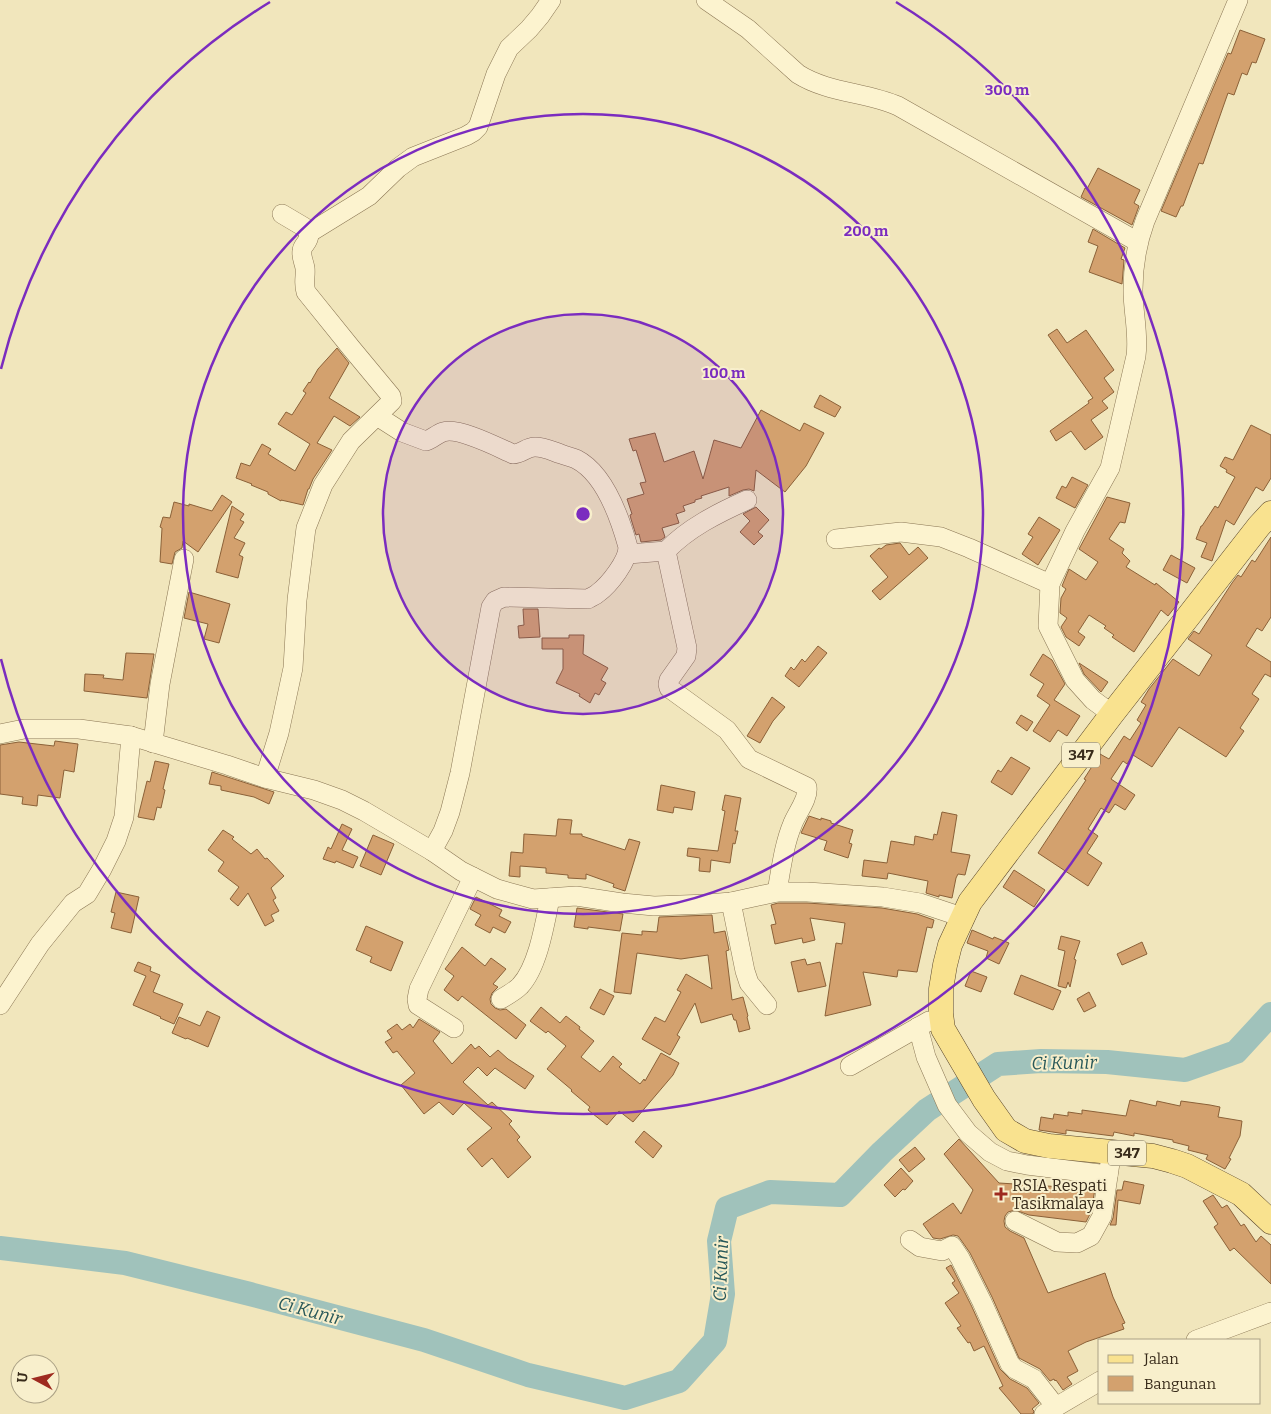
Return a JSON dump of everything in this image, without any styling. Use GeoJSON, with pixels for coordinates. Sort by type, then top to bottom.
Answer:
{"type":"FeatureCollection","features":[{"type":"Feature","properties":{"kind":"main road","name":"347"},"geometry":{"type":"LineString","coordinates":[[1271,513],[1112,714],[970,902],[950,945],[941,989],[942,1021],[984,1099],[1006,1130],[1025,1141],[1050,1146],[1153,1156],[1187,1166],[1241,1194],[1271,1222]]}},
{"type":"Feature","properties":{"kind":"street"},"geometry":{"type":"LineString","coordinates":[[309,233],[369,196],[398,168],[413,158],[473,132],[478,127],[496,74],[509,48],[535,22],[551,0]]}},
{"type":"Feature","properties":{"kind":"street"},"geometry":{"type":"LineString","coordinates":[[1112,714],[1093,700],[1075,680],[1048,626],[1050,584],[1075,531],[1110,468],[1136,356],[1137,345],[1133,291],[1134,266],[1138,242],[1145,221],[1238,0]]}},
{"type":"Feature","properties":{"kind":"street"},"geometry":{"type":"LineString","coordinates":[[711,1],[748,29],[805,79],[826,87],[872,97],[898,106],[1138,242]]}},
{"type":"Feature","properties":{"kind":"street"},"geometry":{"type":"LineString","coordinates":[[265,778],[279,733],[293,668],[297,600],[306,528],[323,485],[351,441],[391,403],[391,396],[306,292],[302,252],[303,247],[308,241],[309,233],[304,227],[282,214]]}},
{"type":"Feature","properties":{"kind":"street"},"geometry":{"type":"LineString","coordinates":[[377,416],[402,432],[426,441],[442,432],[454,431],[513,454],[519,454],[535,447],[577,460],[591,472],[609,494],[628,547],[628,554],[607,585],[597,595],[588,599],[504,597],[495,601],[491,607],[460,773],[450,812],[432,851]]}},
{"type":"Feature","properties":{"kind":"street"},"geometry":{"type":"LineString","coordinates":[[628,554],[666,551],[691,530],[727,508],[746,500]]}},
{"type":"Feature","properties":{"kind":"street"},"geometry":{"type":"LineString","coordinates":[[836,539],[901,532],[941,537],[1050,584]]}},
{"type":"Feature","properties":{"kind":"street"},"geometry":{"type":"LineString","coordinates":[[666,551],[687,648],[686,656],[669,680],[669,688],[726,730],[750,759],[804,785],[808,790],[792,823],[777,892]]}},
{"type":"Feature","properties":{"kind":"street"},"geometry":{"type":"LineString","coordinates":[[153,742],[160,684],[184,559]]}},
{"type":"Feature","properties":{"kind":"street"},"geometry":{"type":"LineString","coordinates":[[0,734],[24,729],[79,729],[131,736],[265,778],[314,790],[342,800],[364,811],[432,851],[461,871],[497,889],[533,899],[576,896],[654,906],[731,902],[777,892],[807,892],[883,897],[920,904],[962,917]]}},
{"type":"Feature","properties":{"kind":"street"},"geometry":{"type":"LineString","coordinates":[[0,1005],[45,938],[73,903],[87,894],[116,842],[124,817],[131,736]]}},
{"type":"Feature","properties":{"kind":"street"},"geometry":{"type":"LineString","coordinates":[[454,1028],[418,1005],[417,994],[473,877]]}},
{"type":"Feature","properties":{"kind":"street"},"geometry":{"type":"LineString","coordinates":[[501,999],[511,994],[521,985],[535,961],[550,898]]}},
{"type":"Feature","properties":{"kind":"street"},"geometry":{"type":"LineString","coordinates":[[731,902],[749,983],[767,1004]]}},
{"type":"Feature","properties":{"kind":"street"},"geometry":{"type":"LineString","coordinates":[[850,1066],[918,1027],[942,1021]]}},
{"type":"Feature","properties":{"kind":"street"},"geometry":{"type":"LineString","coordinates":[[918,1027],[926,1057],[947,1105],[968,1133],[990,1152],[1007,1161],[1027,1165],[1108,1175]]}},
{"type":"Feature","properties":{"kind":"street"},"geometry":{"type":"LineString","coordinates":[[1016,1221],[1058,1242],[1077,1243],[1091,1236],[1102,1216],[1112,1152]]}},
{"type":"Feature","properties":{"kind":"street"},"geometry":{"type":"LineString","coordinates":[[910,1240],[920,1247],[942,1251],[952,1246],[982,1302],[1010,1364],[1015,1369],[1034,1379],[1050,1410],[1098,1382]]}},
{"type":"Feature","properties":{"kind":"street"},"geometry":{"type":"LineString","coordinates":[[1199,1339],[1271,1312]]}},
{"type":"Feature","properties":{"kind":"building"},"geometry":{"type":"Polygon","coordinates":[[[1240,30],[1265,39],[1256,63],[1252,62],[1247,75],[1242,73],[1234,95],[1228,93],[1203,164],[1199,163],[1183,206],[1181,206],[1176,217],[1161,211],[1228,53],[1231,54],[1240,30]]]}},
{"type":"Feature","properties":{"kind":"building"},"geometry":{"type":"Polygon","coordinates":[[[1098,168],[1140,190],[1134,203],[1139,206],[1132,225],[1081,197],[1098,168]]]}},
{"type":"Feature","properties":{"kind":"building"},"geometry":{"type":"Polygon","coordinates":[[[1093,229],[1125,248],[1121,259],[1124,260],[1122,284],[1089,272],[1098,246],[1088,242],[1093,229]]]}},
{"type":"Feature","properties":{"kind":"building"},"geometry":{"type":"Polygon","coordinates":[[[1057,329],[1067,343],[1086,330],[1114,370],[1104,378],[1114,392],[1102,401],[1108,408],[1091,420],[1103,437],[1085,450],[1071,431],[1056,441],[1050,431],[1089,403],[1088,401],[1093,398],[1048,335],[1057,329]]]}},
{"type":"Feature","properties":{"kind":"building"},"geometry":{"type":"Polygon","coordinates":[[[337,348],[349,363],[329,398],[360,417],[350,426],[334,416],[317,443],[332,450],[313,479],[303,505],[281,501],[268,494],[268,492],[236,478],[241,463],[250,466],[262,444],[271,449],[268,454],[295,471],[310,444],[278,424],[286,412],[292,415],[306,393],[303,391],[309,382],[337,348]]]}},
{"type":"Feature","properties":{"kind":"building"},"geometry":{"type":"Polygon","coordinates":[[[820,395],[841,407],[835,417],[814,407],[820,395]]]}},
{"type":"Feature","properties":{"kind":"building"},"geometry":{"type":"Polygon","coordinates":[[[761,410],[800,431],[804,423],[824,433],[806,466],[785,492],[756,470],[754,491],[749,489],[743,490],[729,496],[729,487],[701,496],[702,498],[695,500],[695,502],[683,506],[685,511],[676,514],[679,523],[662,528],[665,537],[661,540],[641,542],[639,534],[636,535],[627,499],[644,494],[640,483],[646,482],[636,450],[633,451],[629,439],[655,433],[664,462],[694,451],[703,479],[714,440],[741,448],[761,410]]]}},
{"type":"Feature","properties":{"kind":"building"},"geometry":{"type":"Polygon","coordinates":[[[1251,425],[1271,435],[1271,478],[1263,491],[1256,487],[1234,525],[1226,520],[1212,561],[1201,557],[1207,543],[1196,539],[1201,526],[1215,506],[1218,508],[1235,477],[1220,466],[1225,457],[1233,460],[1251,425]]]}},
{"type":"Feature","properties":{"kind":"building"},"geometry":{"type":"Polygon","coordinates":[[[1072,477],[1088,485],[1075,508],[1056,498],[1062,486],[1066,488],[1072,477]]]}},
{"type":"Feature","properties":{"kind":"building"},"geometry":{"type":"Polygon","coordinates":[[[222,495],[232,502],[198,552],[183,541],[182,548],[175,552],[172,564],[160,562],[162,528],[160,527],[163,517],[170,518],[174,502],[189,506],[189,504],[212,511],[222,495]]]}},
{"type":"Feature","properties":{"kind":"building"},"geometry":{"type":"Polygon","coordinates":[[[1107,497],[1130,503],[1125,523],[1120,522],[1109,539],[1124,549],[1122,553],[1130,561],[1126,567],[1155,585],[1156,583],[1179,602],[1168,616],[1161,610],[1134,652],[1112,637],[1114,635],[1104,628],[1106,626],[1089,615],[1078,632],[1085,637],[1079,646],[1066,637],[1061,627],[1067,618],[1060,613],[1061,598],[1066,589],[1062,586],[1069,569],[1086,580],[1098,562],[1079,549],[1107,497]]]}},
{"type":"Feature","properties":{"kind":"building"},"geometry":{"type":"Polygon","coordinates":[[[232,506],[244,514],[240,520],[244,522],[234,538],[245,543],[239,555],[243,557],[238,578],[216,572],[232,506]]]}},
{"type":"Feature","properties":{"kind":"building"},"geometry":{"type":"Polygon","coordinates":[[[756,507],[769,520],[758,532],[763,536],[754,545],[740,532],[750,521],[743,514],[756,507]]]}},
{"type":"Feature","properties":{"kind":"building"},"geometry":{"type":"Polygon","coordinates":[[[1039,517],[1060,530],[1038,565],[1022,554],[1033,537],[1028,534],[1039,517]]]}},
{"type":"Feature","properties":{"kind":"building"},"geometry":{"type":"Polygon","coordinates":[[[1271,537],[1271,617],[1262,631],[1257,628],[1246,646],[1271,662],[1271,677],[1265,674],[1252,694],[1259,699],[1240,728],[1244,731],[1226,757],[1179,727],[1152,767],[1133,755],[1127,764],[1123,761],[1111,779],[1135,795],[1125,810],[1115,804],[1109,813],[1101,808],[1088,829],[1098,836],[1087,853],[1102,863],[1088,886],[1038,853],[1086,780],[1084,779],[1100,754],[1109,759],[1124,736],[1130,740],[1141,723],[1137,720],[1146,705],[1141,702],[1173,659],[1199,676],[1212,655],[1188,639],[1194,631],[1199,634],[1232,583],[1238,575],[1241,577],[1252,560],[1255,562],[1271,537]]]}},
{"type":"Feature","properties":{"kind":"building"},"geometry":{"type":"Polygon","coordinates":[[[900,543],[909,555],[918,547],[928,558],[880,600],[872,591],[888,577],[870,556],[879,548],[900,543]]]}},
{"type":"Feature","properties":{"kind":"building"},"geometry":{"type":"Polygon","coordinates":[[[1171,555],[1195,568],[1187,583],[1163,570],[1171,555]]]}},
{"type":"Feature","properties":{"kind":"building"},"geometry":{"type":"Polygon","coordinates":[[[189,592],[230,604],[219,643],[204,639],[208,624],[184,618],[189,592]]]}},
{"type":"Feature","properties":{"kind":"building"},"geometry":{"type":"Polygon","coordinates":[[[523,609],[538,609],[540,637],[519,638],[518,626],[524,625],[523,609]]]}},
{"type":"Feature","properties":{"kind":"building"},"geometry":{"type":"Polygon","coordinates":[[[569,635],[584,635],[583,654],[608,668],[601,680],[606,683],[599,695],[595,693],[590,703],[579,696],[580,694],[556,683],[563,669],[563,649],[542,649],[542,638],[569,638],[569,635]]]}},
{"type":"Feature","properties":{"kind":"building"},"geometry":{"type":"Polygon","coordinates":[[[818,646],[827,653],[799,687],[785,676],[791,667],[794,670],[802,659],[805,662],[818,646]]]}},
{"type":"Feature","properties":{"kind":"building"},"geometry":{"type":"Polygon","coordinates":[[[126,653],[154,654],[147,698],[84,691],[85,674],[104,675],[103,678],[123,680],[126,653]]]}},
{"type":"Feature","properties":{"kind":"building"},"geometry":{"type":"Polygon","coordinates":[[[1043,654],[1052,660],[1065,684],[1054,700],[1080,716],[1067,736],[1058,730],[1050,742],[1033,731],[1050,705],[1037,696],[1044,684],[1030,675],[1043,654]]]}},
{"type":"Feature","properties":{"kind":"building"},"geometry":{"type":"Polygon","coordinates":[[[1079,663],[1108,682],[1101,692],[1084,674],[1079,663]]]}},
{"type":"Feature","properties":{"kind":"building"},"geometry":{"type":"Polygon","coordinates":[[[772,697],[785,707],[773,721],[760,743],[747,736],[772,697]]]}},
{"type":"Feature","properties":{"kind":"building"},"geometry":{"type":"Polygon","coordinates":[[[1021,715],[1033,722],[1027,731],[1016,723],[1021,715]]]}},
{"type":"Feature","properties":{"kind":"building"},"geometry":{"type":"Polygon","coordinates":[[[55,741],[78,744],[74,772],[64,770],[60,798],[38,795],[37,806],[22,804],[23,797],[0,794],[0,745],[19,742],[54,746],[55,741]]]}},
{"type":"Feature","properties":{"kind":"building"},"geometry":{"type":"Polygon","coordinates":[[[1011,757],[1030,768],[1012,795],[991,782],[998,770],[1001,772],[1011,757]]]}},
{"type":"Feature","properties":{"kind":"building"},"geometry":{"type":"Polygon","coordinates":[[[155,761],[169,764],[161,808],[157,807],[154,820],[138,817],[147,781],[150,782],[155,761]]]}},
{"type":"Feature","properties":{"kind":"building"},"geometry":{"type":"Polygon","coordinates":[[[212,772],[274,792],[269,804],[254,797],[221,790],[221,786],[209,784],[212,772]]]}},
{"type":"Feature","properties":{"kind":"building"},"geometry":{"type":"Polygon","coordinates":[[[661,785],[695,792],[692,810],[674,807],[673,813],[657,810],[661,785]]]}},
{"type":"Feature","properties":{"kind":"building"},"geometry":{"type":"Polygon","coordinates":[[[725,795],[741,798],[735,831],[738,831],[735,844],[733,843],[730,863],[711,860],[710,872],[699,871],[700,858],[687,856],[688,848],[718,851],[725,811],[722,810],[725,795]]]}},
{"type":"Feature","properties":{"kind":"building"},"geometry":{"type":"Polygon","coordinates":[[[942,812],[957,815],[951,852],[970,855],[965,875],[958,874],[956,878],[952,898],[926,893],[928,881],[888,873],[887,879],[862,876],[864,860],[887,863],[891,841],[914,845],[915,836],[933,840],[934,834],[937,835],[942,812]]]}},
{"type":"Feature","properties":{"kind":"building"},"geometry":{"type":"Polygon","coordinates":[[[809,816],[831,821],[831,823],[853,830],[849,843],[852,844],[848,858],[824,850],[827,841],[801,833],[809,816]]]}},
{"type":"Feature","properties":{"kind":"building"},"geometry":{"type":"Polygon","coordinates":[[[558,819],[572,820],[570,834],[582,834],[582,836],[625,850],[629,839],[640,842],[625,891],[613,887],[614,884],[586,874],[586,879],[568,878],[568,875],[546,873],[546,868],[520,866],[520,877],[509,876],[511,852],[523,853],[524,834],[556,836],[558,819]]]}},
{"type":"Feature","properties":{"kind":"building"},"geometry":{"type":"Polygon","coordinates":[[[342,824],[352,829],[342,850],[358,857],[353,868],[336,861],[335,863],[323,859],[328,847],[331,849],[342,824]]]}},
{"type":"Feature","properties":{"kind":"building"},"geometry":{"type":"Polygon","coordinates":[[[223,830],[234,837],[232,839],[251,854],[257,849],[284,876],[271,888],[276,898],[273,900],[279,911],[271,915],[274,921],[265,926],[248,893],[238,906],[230,899],[239,887],[218,871],[224,862],[208,850],[223,830]]]}},
{"type":"Feature","properties":{"kind":"building"},"geometry":{"type":"Polygon","coordinates":[[[373,835],[394,844],[381,875],[360,866],[373,835]]]}},
{"type":"Feature","properties":{"kind":"building"},"geometry":{"type":"Polygon","coordinates":[[[1014,870],[1045,890],[1034,907],[1003,887],[1014,870]]]}},
{"type":"Feature","properties":{"kind":"building"},"geometry":{"type":"Polygon","coordinates":[[[116,892],[139,897],[131,933],[111,928],[115,913],[111,912],[116,892]]]}},
{"type":"Feature","properties":{"kind":"building"},"geometry":{"type":"Polygon","coordinates":[[[476,897],[502,910],[499,916],[511,922],[505,933],[493,927],[490,933],[475,925],[481,915],[470,909],[476,897]]]}},
{"type":"Feature","properties":{"kind":"building"},"geometry":{"type":"Polygon","coordinates":[[[778,903],[882,908],[917,914],[934,920],[932,928],[927,927],[917,972],[898,970],[897,977],[863,972],[871,1005],[825,1016],[836,943],[842,944],[845,923],[810,918],[815,940],[803,943],[802,938],[775,944],[771,925],[776,924],[771,905],[778,903]]]}},
{"type":"Feature","properties":{"kind":"building"},"geometry":{"type":"Polygon","coordinates":[[[577,908],[623,914],[620,931],[574,927],[577,908]]]}},
{"type":"Feature","properties":{"kind":"building"},"geometry":{"type":"Polygon","coordinates":[[[712,915],[714,933],[725,931],[729,950],[726,951],[732,1000],[743,997],[750,1029],[739,1032],[736,1020],[734,1020],[732,1014],[701,1023],[695,1003],[677,1035],[680,1037],[670,1055],[642,1039],[655,1017],[665,1022],[681,992],[677,990],[686,974],[712,989],[708,955],[681,959],[637,953],[631,994],[614,992],[622,933],[642,935],[642,931],[657,932],[659,917],[712,915]]]}},
{"type":"Feature","properties":{"kind":"building"},"geometry":{"type":"Polygon","coordinates":[[[366,926],[403,942],[391,971],[370,962],[372,957],[356,950],[366,926]]]}},
{"type":"Feature","properties":{"kind":"building"},"geometry":{"type":"Polygon","coordinates":[[[972,930],[993,939],[994,937],[1009,943],[999,964],[986,958],[988,951],[967,943],[972,930]]]}},
{"type":"Feature","properties":{"kind":"building"},"geometry":{"type":"Polygon","coordinates":[[[1061,936],[1080,941],[1074,959],[1076,960],[1070,987],[1068,982],[1066,988],[1058,986],[1065,951],[1058,949],[1061,936]]]}},
{"type":"Feature","properties":{"kind":"building"},"geometry":{"type":"Polygon","coordinates":[[[1142,942],[1147,954],[1122,965],[1117,954],[1142,942]]]}},
{"type":"Feature","properties":{"kind":"building"},"geometry":{"type":"Polygon","coordinates":[[[462,947],[485,966],[491,958],[506,969],[493,984],[498,987],[492,993],[490,999],[491,1004],[495,1008],[500,1010],[506,1009],[526,1025],[516,1039],[462,996],[458,1001],[444,990],[454,976],[445,969],[462,947]]]}},
{"type":"Feature","properties":{"kind":"building"},"geometry":{"type":"Polygon","coordinates":[[[805,959],[807,965],[820,962],[826,986],[798,992],[791,962],[805,959]]]}},
{"type":"Feature","properties":{"kind":"building"},"geometry":{"type":"Polygon","coordinates":[[[138,962],[151,967],[150,971],[160,975],[153,992],[183,1004],[174,1024],[133,1005],[146,976],[134,971],[138,962]]]}},
{"type":"Feature","properties":{"kind":"building"},"geometry":{"type":"Polygon","coordinates":[[[971,971],[987,977],[981,992],[965,986],[971,971]]]}},
{"type":"Feature","properties":{"kind":"building"},"geometry":{"type":"Polygon","coordinates":[[[1021,975],[1061,991],[1053,1010],[1014,994],[1021,975]]]}},
{"type":"Feature","properties":{"kind":"building"},"geometry":{"type":"Polygon","coordinates":[[[600,989],[614,996],[604,1015],[590,1008],[600,989]]]}},
{"type":"Feature","properties":{"kind":"building"},"geometry":{"type":"Polygon","coordinates":[[[1089,992],[1096,1006],[1084,1012],[1077,999],[1089,992]]]}},
{"type":"Feature","properties":{"kind":"building"},"geometry":{"type":"Polygon","coordinates":[[[541,1007],[560,1023],[566,1016],[594,1041],[581,1057],[600,1072],[613,1056],[622,1064],[619,1067],[640,1084],[644,1079],[645,1081],[661,1053],[679,1063],[673,1075],[633,1122],[619,1111],[607,1125],[588,1110],[590,1107],[547,1069],[566,1046],[548,1031],[546,1033],[530,1021],[541,1007]]]}},
{"type":"Feature","properties":{"kind":"building"},"geometry":{"type":"Polygon","coordinates":[[[207,1011],[220,1017],[208,1047],[172,1033],[179,1017],[200,1026],[207,1011]]]}},
{"type":"Feature","properties":{"kind":"building"},"geometry":{"type":"Polygon","coordinates":[[[419,1019],[440,1032],[433,1041],[452,1064],[471,1044],[475,1049],[479,1046],[490,1057],[498,1050],[534,1076],[525,1089],[495,1068],[487,1076],[478,1067],[463,1082],[488,1105],[492,1102],[512,1121],[509,1124],[520,1137],[517,1140],[531,1157],[508,1178],[492,1158],[482,1167],[467,1149],[492,1128],[464,1103],[453,1115],[439,1102],[424,1114],[401,1085],[415,1073],[397,1051],[393,1053],[385,1042],[392,1038],[387,1031],[397,1024],[402,1030],[410,1024],[413,1028],[419,1019]]]}},
{"type":"Feature","properties":{"kind":"building"},"geometry":{"type":"Polygon","coordinates":[[[1130,1100],[1156,1106],[1157,1101],[1180,1106],[1181,1101],[1210,1105],[1220,1107],[1218,1117],[1242,1121],[1240,1136],[1225,1169],[1206,1159],[1208,1155],[1188,1150],[1189,1146],[1173,1142],[1173,1140],[1134,1133],[1134,1136],[1114,1132],[1113,1136],[1066,1130],[1066,1134],[1039,1130],[1041,1117],[1053,1119],[1054,1114],[1068,1116],[1068,1112],[1082,1114],[1082,1110],[1126,1116],[1130,1100]]]}},
{"type":"Feature","properties":{"kind":"building"},"geometry":{"type":"Polygon","coordinates":[[[644,1131],[662,1146],[653,1158],[635,1142],[644,1131]]]}},
{"type":"Feature","properties":{"kind":"building"},"geometry":{"type":"Polygon","coordinates":[[[959,1139],[999,1183],[1095,1189],[1091,1212],[1086,1222],[1029,1215],[1015,1210],[1008,1212],[1004,1221],[1005,1227],[1024,1238],[1048,1293],[1105,1273],[1125,1323],[1122,1324],[1124,1329],[1086,1342],[1068,1351],[1078,1371],[1067,1377],[1072,1384],[1063,1390],[1056,1380],[1050,1381],[1040,1369],[1019,1358],[970,1253],[958,1236],[953,1235],[940,1239],[933,1238],[923,1224],[953,1203],[961,1214],[973,1190],[944,1154],[959,1139]]]}},
{"type":"Feature","properties":{"kind":"building"},"geometry":{"type":"Polygon","coordinates":[[[915,1147],[925,1159],[909,1172],[899,1160],[915,1147]]]}},
{"type":"Feature","properties":{"kind":"building"},"geometry":{"type":"Polygon","coordinates":[[[901,1168],[913,1181],[895,1197],[884,1185],[901,1168]]]}},
{"type":"Feature","properties":{"kind":"building"},"geometry":{"type":"Polygon","coordinates":[[[1124,1181],[1144,1185],[1140,1204],[1118,1200],[1116,1225],[1110,1225],[1113,1218],[1117,1190],[1122,1190],[1124,1181]]]}},
{"type":"Feature","properties":{"kind":"building"},"geometry":{"type":"Polygon","coordinates":[[[1213,1195],[1222,1208],[1227,1205],[1241,1226],[1244,1224],[1256,1242],[1261,1236],[1271,1245],[1271,1284],[1234,1248],[1230,1251],[1214,1227],[1218,1224],[1203,1201],[1213,1195]]]}},
{"type":"Feature","properties":{"kind":"building"},"geometry":{"type":"Polygon","coordinates":[[[951,1265],[1000,1369],[1010,1379],[1027,1388],[1039,1403],[1032,1409],[1034,1411],[1033,1414],[1021,1414],[999,1388],[1003,1386],[984,1346],[974,1351],[970,1342],[968,1343],[957,1328],[961,1326],[945,1303],[959,1293],[952,1283],[955,1281],[946,1268],[951,1265]]]}},
{"type":"Feature","properties":{"kind":"waterway","name":"Ci Kunir"},"geometry":{"type":"LineString","coordinates":[[0,1248],[125,1263],[424,1340],[528,1375],[625,1398],[679,1381],[715,1341],[723,1294],[719,1241],[727,1208],[770,1192],[840,1195],[927,1110],[998,1064],[1041,1061],[1107,1062],[1185,1070],[1236,1052],[1271,1014]]}},
{"type":"Feature","properties":{"kind":"place","name":"RSIA Respati Tasikmalaya"},"geometry":{"type":"Point","coordinates":[1001,1194]}}]}
